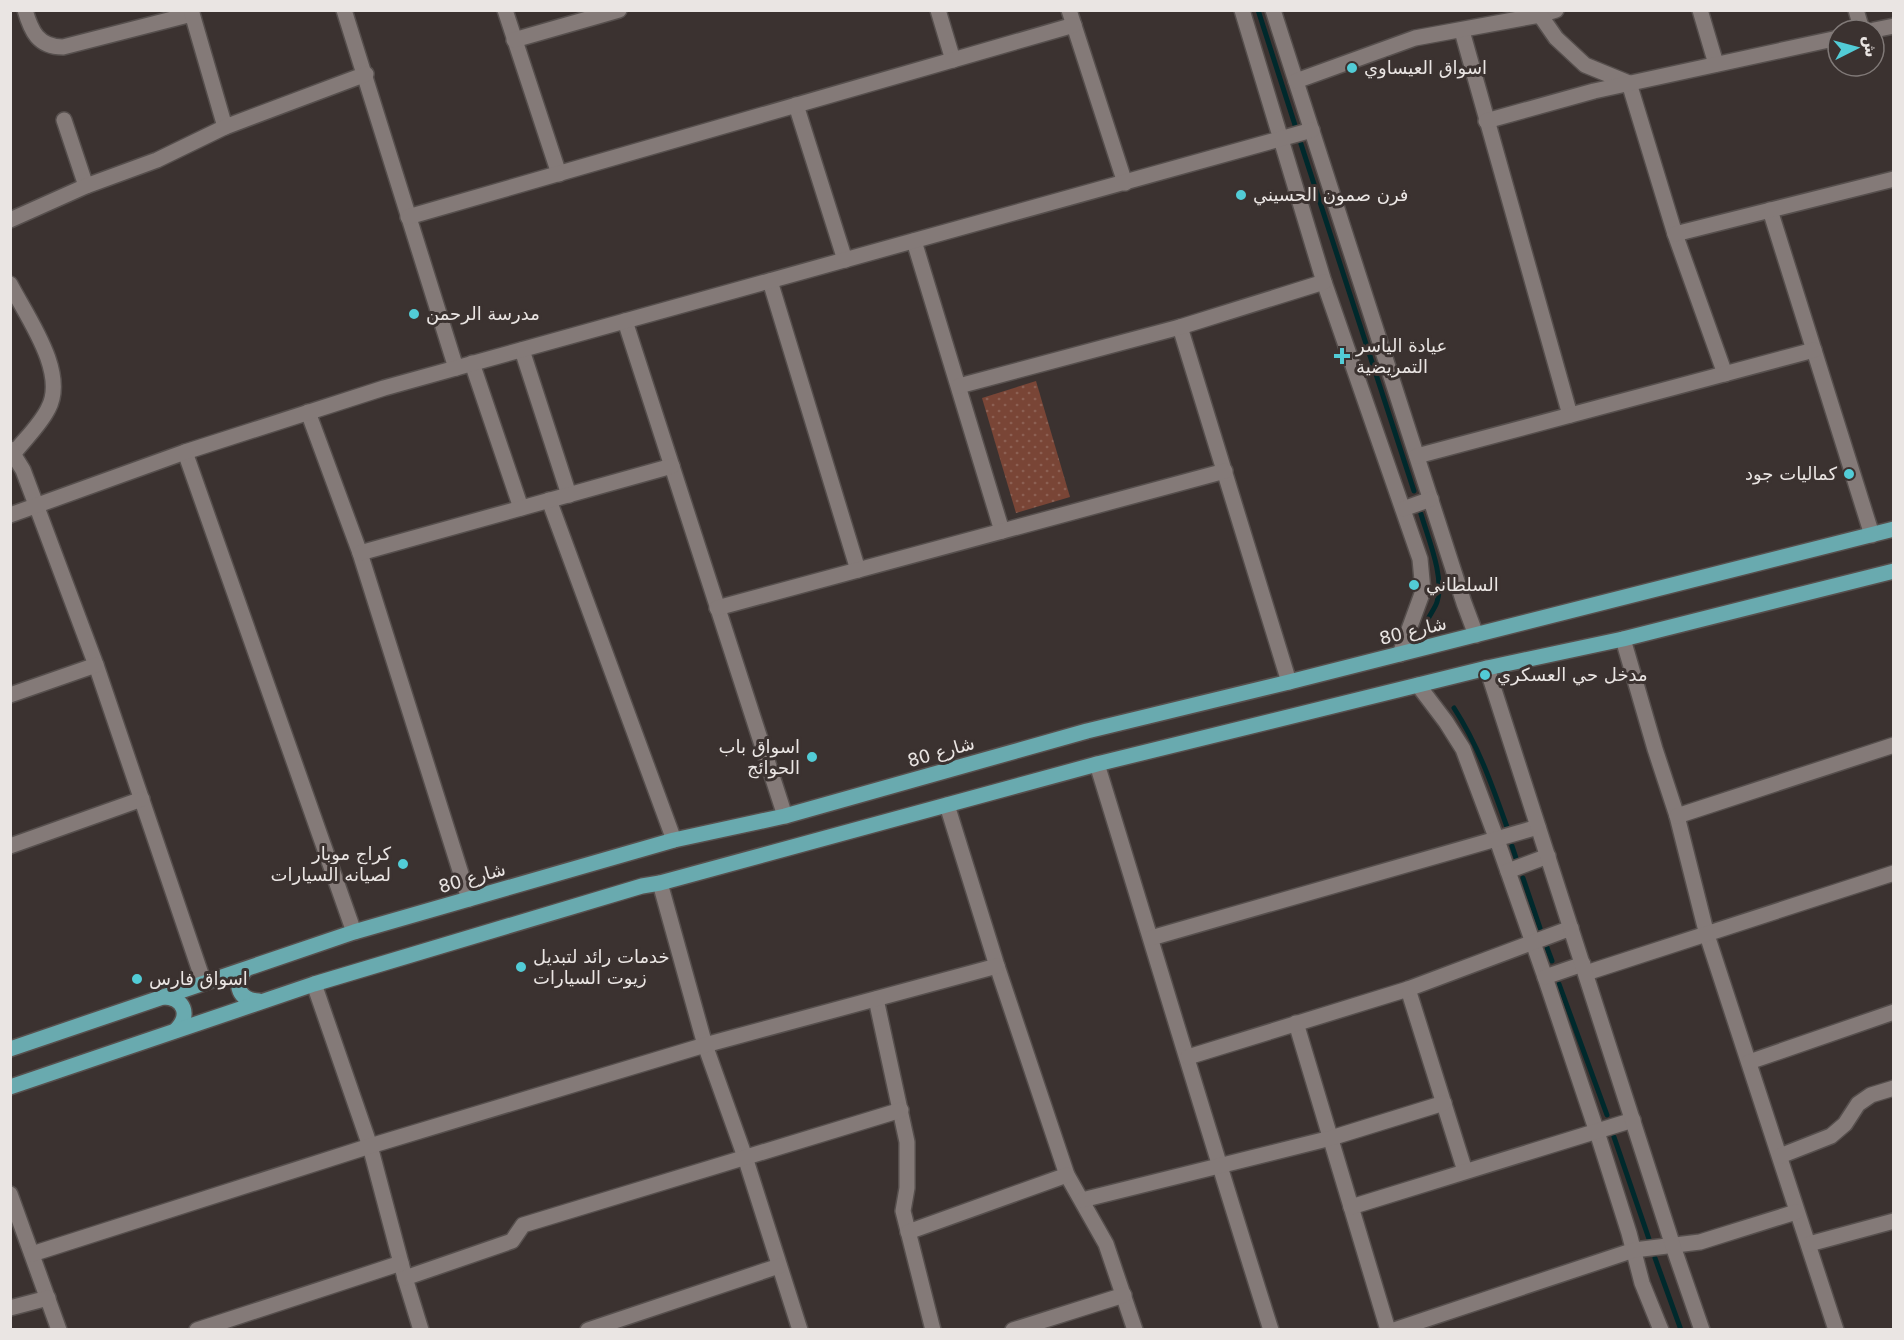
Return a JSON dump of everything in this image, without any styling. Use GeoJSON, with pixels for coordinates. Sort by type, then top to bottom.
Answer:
{"type":"FeatureCollection","features":[{"type":"Feature","properties":{"kind":"main road","name":"شارع 80"},"geometry":{"type":"LineString","coordinates":[[10,1049],[354,932],[674,840],[784,816],[1087,731],[1893,529]]}},
{"type":"Feature","properties":{"kind":"main road"},"geometry":{"type":"LineString","coordinates":[[10,1087],[106,1056],[259,1001],[642,886],[660,884],[1097,764],[1487,668],[1623,639],[1893,571]]}},
{"type":"Feature","properties":{"kind":"main road"},"geometry":{"type":"LineString","coordinates":[[245,970],[239,978],[238,987],[242,996],[250,1001],[259,1001]]}},
{"type":"Feature","properties":{"kind":"main road"},"geometry":{"type":"LineString","coordinates":[[164,997],[172,997],[184,1008],[185,1016],[182,1024],[176,1030]]}},
{"type":"Feature","properties":{"kind":"street"},"geometry":{"type":"LineString","coordinates":[[25,10],[29,26],[37,38],[49,46],[56,47],[191,12],[225,127]]}},
{"type":"Feature","properties":{"kind":"street"},"geometry":{"type":"LineString","coordinates":[[344,10],[366,74],[456,368]]}},
{"type":"Feature","properties":{"kind":"street"},"geometry":{"type":"LineString","coordinates":[[505,10],[559,174]]}},
{"type":"Feature","properties":{"kind":"street"},"geometry":{"type":"LineString","coordinates":[[514,40],[619,10]]}},
{"type":"Feature","properties":{"kind":"street"},"geometry":{"type":"LineString","coordinates":[[938,10],[953,60]]}},
{"type":"Feature","properties":{"kind":"street"},"geometry":{"type":"LineString","coordinates":[[1242,10],[1324,282],[1420,559],[1423,591],[1400,654]]}},
{"type":"Feature","properties":{"kind":"street"},"geometry":{"type":"LineString","coordinates":[[1274,10],[1476,635]]}},
{"type":"Feature","properties":{"kind":"street"},"geometry":{"type":"LineString","coordinates":[[1296,81],[1415,38],[1461,31],[1556,10]]}},
{"type":"Feature","properties":{"kind":"street"},"geometry":{"type":"LineString","coordinates":[[1700,10],[1716,64]]}},
{"type":"Feature","properties":{"kind":"street"},"geometry":{"type":"LineString","coordinates":[[1540,15],[1556,38],[1585,65],[1629,83]]}},
{"type":"Feature","properties":{"kind":"street"},"geometry":{"type":"LineString","coordinates":[[408,217],[953,60],[1072,18],[1125,183]]}},
{"type":"Feature","properties":{"kind":"street"},"geometry":{"type":"LineString","coordinates":[[1461,31],[1570,415]]}},
{"type":"Feature","properties":{"kind":"street"},"geometry":{"type":"LineString","coordinates":[[1486,121],[1594,91],[1826,41]]}},
{"type":"Feature","properties":{"kind":"street"},"geometry":{"type":"LineString","coordinates":[[10,220],[86,186],[157,160],[225,127],[366,74]]}},
{"type":"Feature","properties":{"kind":"street"},"geometry":{"type":"LineString","coordinates":[[1629,83],[1675,234],[1725,374]]}},
{"type":"Feature","properties":{"kind":"street"},"geometry":{"type":"LineString","coordinates":[[796,105],[845,260]]}},
{"type":"Feature","properties":{"kind":"street"},"geometry":{"type":"LineString","coordinates":[[64,120],[86,186]]}},
{"type":"Feature","properties":{"kind":"street"},"geometry":{"type":"LineString","coordinates":[[10,515],[185,452],[472,363],[1312,130]]}},
{"type":"Feature","properties":{"kind":"street"},"geometry":{"type":"LineString","coordinates":[[1675,234],[1893,179]]}},
{"type":"Feature","properties":{"kind":"street"},"geometry":{"type":"LineString","coordinates":[[1770,210],[1872,535]]}},
{"type":"Feature","properties":{"kind":"street"},"geometry":{"type":"LineString","coordinates":[[914,241],[1002,531]]}},
{"type":"Feature","properties":{"kind":"street"},"geometry":{"type":"LineString","coordinates":[[770,281],[858,570]]}},
{"type":"Feature","properties":{"kind":"street"},"geometry":{"type":"LineString","coordinates":[[959,386],[1180,327],[1324,282]]}},
{"type":"Feature","properties":{"kind":"street"},"geometry":{"type":"LineString","coordinates":[[10,284],[50,360],[55,379],[53,399],[49,408],[12,451],[23,470],[96,665],[204,983]]}},
{"type":"Feature","properties":{"kind":"street"},"geometry":{"type":"LineString","coordinates":[[625,321],[784,816]]}},
{"type":"Feature","properties":{"kind":"street"},"geometry":{"type":"LineString","coordinates":[[1180,327],[1289,682]]}},
{"type":"Feature","properties":{"kind":"street"},"geometry":{"type":"LineString","coordinates":[[522,350],[568,495]]}},
{"type":"Feature","properties":{"kind":"street"},"geometry":{"type":"LineString","coordinates":[[1417,456],[1814,350]]}},
{"type":"Feature","properties":{"kind":"street"},"geometry":{"type":"LineString","coordinates":[[472,363],[521,508]]}},
{"type":"Feature","properties":{"kind":"street"},"geometry":{"type":"LineString","coordinates":[[308,412],[360,553],[469,899]]}},
{"type":"Feature","properties":{"kind":"street"},"geometry":{"type":"LineString","coordinates":[[185,452],[354,932]]}},
{"type":"Feature","properties":{"kind":"street"},"geometry":{"type":"LineString","coordinates":[[360,553],[672,466]]}},
{"type":"Feature","properties":{"kind":"street"},"geometry":{"type":"LineString","coordinates":[[717,608],[1225,471]]}},
{"type":"Feature","properties":{"kind":"street"},"geometry":{"type":"LineString","coordinates":[[1403,509],[1431,499]]}},
{"type":"Feature","properties":{"kind":"street"},"geometry":{"type":"LineString","coordinates":[[549,500],[674,840]]}},
{"type":"Feature","properties":{"kind":"street"},"geometry":{"type":"LineString","coordinates":[[1623,639],[1654,748],[1677,816],[1707,935],[1836,1329]]}},
{"type":"Feature","properties":{"kind":"street"},"geometry":{"type":"LineString","coordinates":[[10,695],[96,665]]}},
{"type":"Feature","properties":{"kind":"street"},"geometry":{"type":"LineString","coordinates":[[1487,668],[1673,1246],[1702,1329]]}},
{"type":"Feature","properties":{"kind":"street"},"geometry":{"type":"LineString","coordinates":[[1418,685],[1463,749],[1533,941],[1597,1132],[1642,1283],[1661,1329]]}},
{"type":"Feature","properties":{"kind":"street"},"geometry":{"type":"LineString","coordinates":[[1677,816],[1893,745]]}},
{"type":"Feature","properties":{"kind":"street"},"geometry":{"type":"LineString","coordinates":[[1097,764],[1188,1057],[1218,1165],[1271,1329]]}},
{"type":"Feature","properties":{"kind":"street"},"geometry":{"type":"LineString","coordinates":[[10,846],[142,799]]}},
{"type":"Feature","properties":{"kind":"street"},"geometry":{"type":"LineString","coordinates":[[947,805],[997,966],[1067,1175],[1106,1244],[1135,1329]]}},
{"type":"Feature","properties":{"kind":"street"},"geometry":{"type":"LineString","coordinates":[[1151,938],[1538,827]]}},
{"type":"Feature","properties":{"kind":"street"},"geometry":{"type":"LineString","coordinates":[[1508,871],[1548,856]]}},
{"type":"Feature","properties":{"kind":"street"},"geometry":{"type":"LineString","coordinates":[[1545,977],[1585,969],[1707,935],[1893,873]]}},
{"type":"Feature","properties":{"kind":"street"},"geometry":{"type":"LineString","coordinates":[[660,884],[705,1045],[745,1157],[800,1329]]}},
{"type":"Feature","properties":{"kind":"street"},"geometry":{"type":"LineString","coordinates":[[1188,1057],[1408,989],[1571,928]]}},
{"type":"Feature","properties":{"kind":"street"},"geometry":{"type":"LineString","coordinates":[[32,1254],[370,1146],[705,1045],[997,966]]}},
{"type":"Feature","properties":{"kind":"street"},"geometry":{"type":"LineString","coordinates":[[314,984],[370,1146],[421,1329]]}},
{"type":"Feature","properties":{"kind":"street"},"geometry":{"type":"LineString","coordinates":[[1408,989],[1466,1172]]}},
{"type":"Feature","properties":{"kind":"street"},"geometry":{"type":"LineString","coordinates":[[876,999],[907,1142],[907,1188],[903,1211],[933,1329]]}},
{"type":"Feature","properties":{"kind":"street"},"geometry":{"type":"LineString","coordinates":[[1749,1062],[1893,1012]]}},
{"type":"Feature","properties":{"kind":"street"},"geometry":{"type":"LineString","coordinates":[[1296,1023],[1388,1329]]}},
{"type":"Feature","properties":{"kind":"street"},"geometry":{"type":"LineString","coordinates":[[1780,1156],[1831,1136],[1845,1124],[1858,1104],[1871,1095],[1893,1088]]}},
{"type":"Feature","properties":{"kind":"street"},"geometry":{"type":"LineString","coordinates":[[1082,1200],[1330,1138],[1444,1103]]}},
{"type":"Feature","properties":{"kind":"street"},"geometry":{"type":"LineString","coordinates":[[197,1329],[512,1241],[523,1225],[901,1110]]}},
{"type":"Feature","properties":{"kind":"street"},"geometry":{"type":"LineString","coordinates":[[1351,1207],[1633,1120]]}},
{"type":"Feature","properties":{"kind":"street"},"geometry":{"type":"LineString","coordinates":[[908,1232],[1067,1175]]}},
{"type":"Feature","properties":{"kind":"street"},"geometry":{"type":"LineString","coordinates":[[10,1194],[59,1329]]}},
{"type":"Feature","properties":{"kind":"street"},"geometry":{"type":"LineString","coordinates":[[1394,1329],[1634,1250],[1700,1242],[1796,1212]]}},
{"type":"Feature","properties":{"kind":"street"},"geometry":{"type":"LineString","coordinates":[[1809,1244],[1893,1221]]}},
{"type":"Feature","properties":{"kind":"street"},"geometry":{"type":"LineString","coordinates":[[1876,1226],[1893,1235]]}},
{"type":"Feature","properties":{"kind":"street"},"geometry":{"type":"LineString","coordinates":[[588,1329],[779,1266]]}},
{"type":"Feature","properties":{"kind":"street"},"geometry":{"type":"LineString","coordinates":[[1013,1329],[1124,1295]]}},
{"type":"Feature","properties":{"kind":"street"},"geometry":{"type":"LineString","coordinates":[[10,1308],[48,1298]]}},
{"type":"Feature","properties":{"kind":"shaded area"},"geometry":{"type":"Polygon","coordinates":[[[1036,381],[1070,497],[1016,513],[982,398],[1036,381]]]}},
{"type":"Feature","properties":{"kind":"waterway"},"geometry":{"type":"LineString","coordinates":[[1258,10],[1295,125]]}},
{"type":"Feature","properties":{"kind":"waterway"},"geometry":{"type":"LineString","coordinates":[[1301,144],[1414,491]]}},
{"type":"Feature","properties":{"kind":"waterway"},"geometry":{"type":"LineString","coordinates":[[1421,514],[1435,558],[1439,582],[1437,602],[1428,619]]}},
{"type":"Feature","properties":{"kind":"waterway"},"geometry":{"type":"LineString","coordinates":[[1454,708],[1477,751],[1507,827]]}},
{"type":"Feature","properties":{"kind":"waterway"},"geometry":{"type":"LineString","coordinates":[[1512,846],[1516,858]]}},
{"type":"Feature","properties":{"kind":"waterway"},"geometry":{"type":"LineString","coordinates":[[1523,878],[1540,928]]}},
{"type":"Feature","properties":{"kind":"waterway"},"geometry":{"type":"LineString","coordinates":[[1546,945],[1552,961]]}},
{"type":"Feature","properties":{"kind":"waterway"},"geometry":{"type":"LineString","coordinates":[[1559,984],[1607,1115]]}},
{"type":"Feature","properties":{"kind":"waterway"},"geometry":{"type":"LineString","coordinates":[[1614,1137],[1649,1239]]}},
{"type":"Feature","properties":{"kind":"waterway"},"geometry":{"type":"LineString","coordinates":[[1655,1258],[1681,1330]]}},
{"type":"Feature","properties":{"kind":"place","name":"اسواق العيساوي"},"geometry":{"type":"Point","coordinates":[1352,68]}},
{"type":"Feature","properties":{"kind":"place","name":"فرن صمون الحسيني"},"geometry":{"type":"Point","coordinates":[1241,195]}},
{"type":"Feature","properties":{"kind":"place","name":"مدرسة الرحمن"},"geometry":{"type":"Point","coordinates":[414,314]}},
{"type":"Feature","properties":{"kind":"place","name":"عيادة الياسر التمريضية"},"geometry":{"type":"Point","coordinates":[1342,356]}},
{"type":"Feature","properties":{"kind":"place","name":"كماليات جود"},"geometry":{"type":"Point","coordinates":[1849,474]}},
{"type":"Feature","properties":{"kind":"place","name":"السلطاني"},"geometry":{"type":"Point","coordinates":[1414,585]}},
{"type":"Feature","properties":{"kind":"place","name":"مدخل حي العسكري"},"geometry":{"type":"Point","coordinates":[1485,675]}},
{"type":"Feature","properties":{"kind":"place","name":"اسواق باب الحوائج"},"geometry":{"type":"Point","coordinates":[812,757]}},
{"type":"Feature","properties":{"kind":"place","name":"كراج موبار لصيانه السيارات"},"geometry":{"type":"Point","coordinates":[403,864]}},
{"type":"Feature","properties":{"kind":"place","name":"خدمات رائد لتبديل زيوت السيارات"},"geometry":{"type":"Point","coordinates":[521,967]}},
{"type":"Feature","properties":{"kind":"place","name":"اسواق فارس"},"geometry":{"type":"Point","coordinates":[137,979]}}]}
